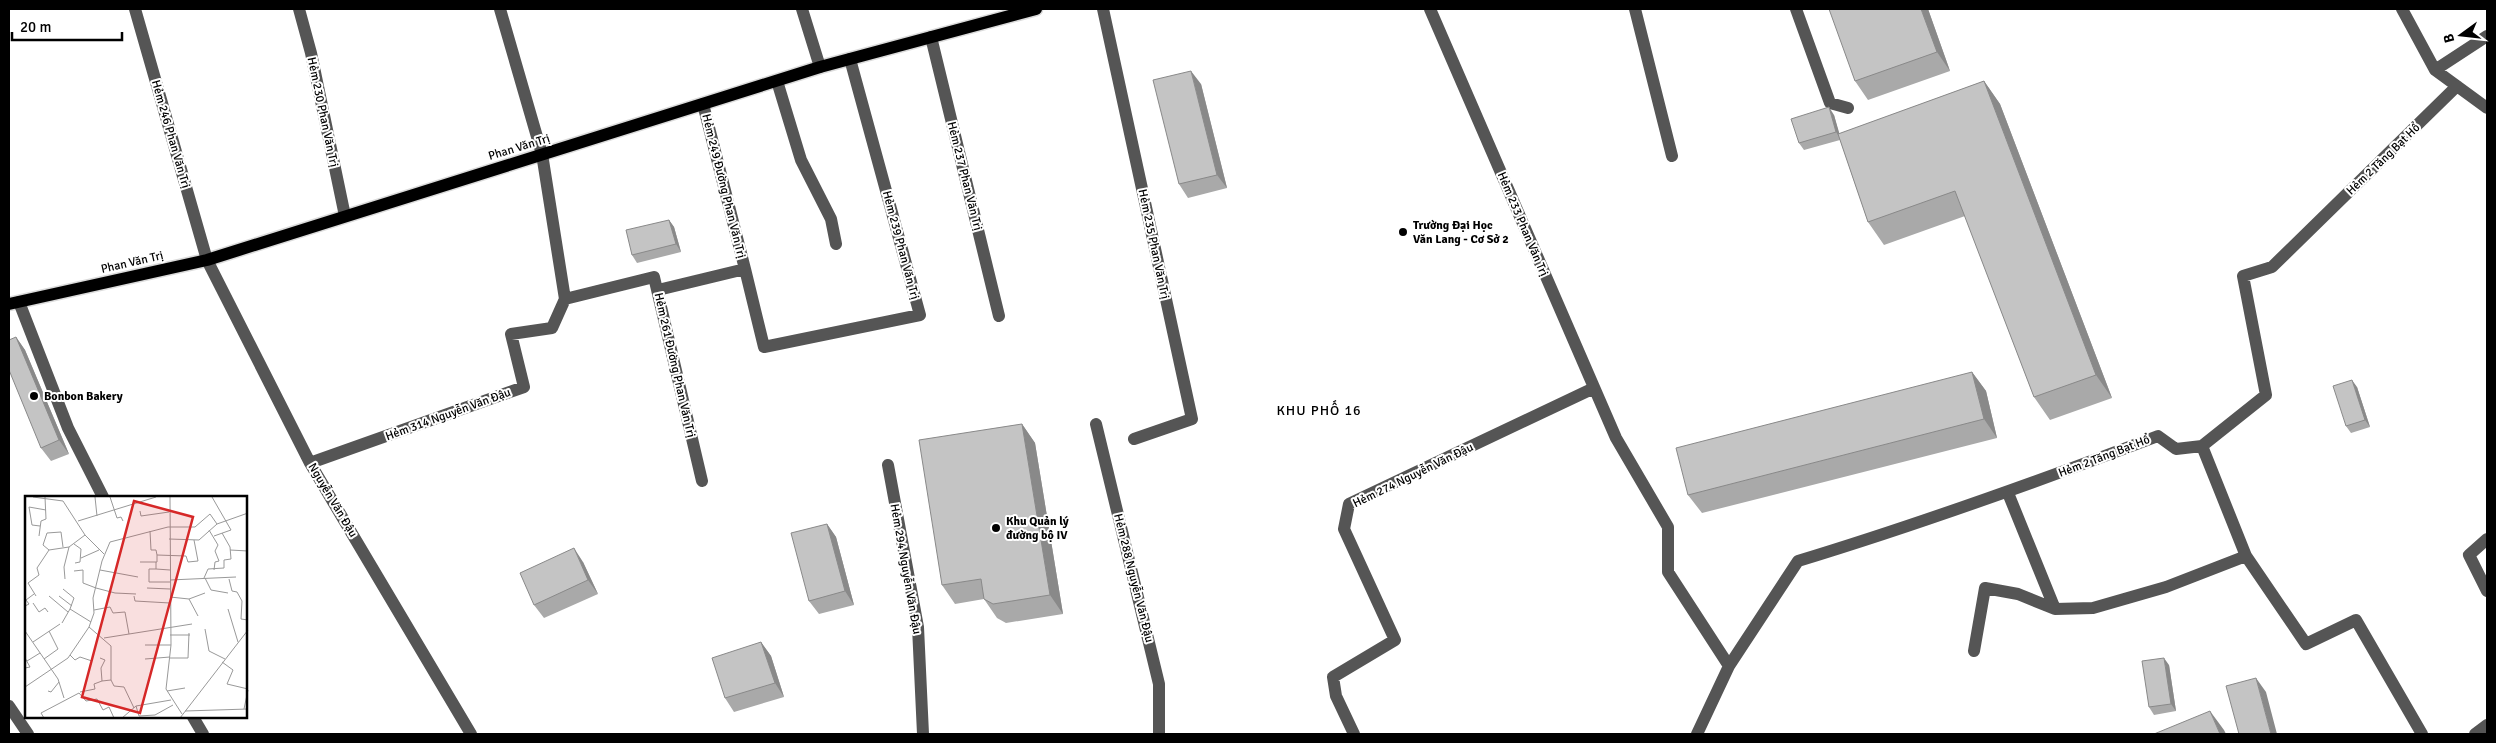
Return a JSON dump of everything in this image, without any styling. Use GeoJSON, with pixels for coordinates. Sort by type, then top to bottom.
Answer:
{"type":"FeatureCollection","features":[{"type":"Feature","properties":{"kind":"main road","name":"Phan Văn Trị"},"geometry":{"type":"LineString","coordinates":[[14,303],[207,260],[820,67],[1029,10]]}},
{"type":"Feature","properties":{"kind":"street","name":"Hẻm 246 Phan Văn Trị"},"geometry":{"type":"LineString","coordinates":[[135,9],[207,260]]}},
{"type":"Feature","properties":{"kind":"street","name":"Hẻm 230 Phan Văn Trị"},"geometry":{"type":"LineString","coordinates":[[299,9],[311,53],[345,216]]}},
{"type":"Feature","properties":{"kind":"street"},"geometry":{"type":"LineString","coordinates":[[500,9],[542,154],[565,299]]}},
{"type":"Feature","properties":{"kind":"street"},"geometry":{"type":"LineString","coordinates":[[802,9],[820,67]]}},
{"type":"Feature","properties":{"kind":"street","name":"Hẻm 235 Phan Văn Trị"},"geometry":{"type":"LineString","coordinates":[[1103,9],[1192,419],[1134,439]]}},
{"type":"Feature","properties":{"kind":"street","name":"Hẻm 233 Phan Văn Trị"},"geometry":{"type":"LineString","coordinates":[[1430,9],[1616,438],[1668,528],[1668,572],[1729,666]]}},
{"type":"Feature","properties":{"kind":"street"},"geometry":{"type":"LineString","coordinates":[[1635,9],[1672,156]]}},
{"type":"Feature","properties":{"kind":"street"},"geometry":{"type":"LineString","coordinates":[[1796,9],[1830,102],[1848,108]]}},
{"type":"Feature","properties":{"kind":"street"},"geometry":{"type":"LineString","coordinates":[[2402,9],[2435,70],[2487,108]]}},
{"type":"Feature","properties":{"kind":"street"},"geometry":{"type":"LineString","coordinates":[[2435,70],[2487,36]]}},
{"type":"Feature","properties":{"kind":"street","name":"Hẻm 237 Phan Văn Trị"},"geometry":{"type":"LineString","coordinates":[[931,37],[999,316]]}},
{"type":"Feature","properties":{"kind":"street","name":"Hẻm 239 Phan Văn Trị"},"geometry":{"type":"LineString","coordinates":[[745,269],[764,347],[920,315],[850,59]]}},
{"type":"Feature","properties":{"kind":"street"},"geometry":{"type":"LineString","coordinates":[[777,81],[801,160],[831,220],[836,244]]}},
{"type":"Feature","properties":{"kind":"street","name":"Hẻm 2 Tăng Bạt Hổ"},"geometry":{"type":"LineString","coordinates":[[1696,734],[1729,666],[1798,561],[2008,493],[2158,436],[2176,450],[2202,446],[2266,395],[2243,276],[2272,267],[2457,86]]}},
{"type":"Feature","properties":{"kind":"street","name":"Hẻm 249 Đường Phan Văn Trị"},"geometry":{"type":"LineString","coordinates":[[658,290],[745,269],[703,104]]}},
{"type":"Feature","properties":{"kind":"street","name":"Nguyễn Văn Đậu"},"geometry":{"type":"LineString","coordinates":[[207,260],[310,463],[471,734]]}},
{"type":"Feature","properties":{"kind":"street","name":"Hẻm 261 Đường Phan Văn Trị"},"geometry":{"type":"LineString","coordinates":[[565,299],[654,277],[702,481]]}},
{"type":"Feature","properties":{"kind":"street","name":"Hẻm 314 Nguyễn Văn Đậu"},"geometry":{"type":"LineString","coordinates":[[310,463],[524,387],[512,334],[552,328],[565,299]]}},
{"type":"Feature","properties":{"kind":"street"},"geometry":{"type":"LineString","coordinates":[[14,303],[68,428],[102,496]]}},
{"type":"Feature","properties":{"kind":"street","name":"Hẻm 274 Nguyễn Văn Đậu"},"geometry":{"type":"LineString","coordinates":[[1354,734],[1336,696],[1333,677],[1395,640],[1344,529],[1349,504],[1594,388]]}},
{"type":"Feature","properties":{"kind":"street","name":"Hẻm 288 Nguyễn Văn Đậu"},"geometry":{"type":"LineString","coordinates":[[1096,424],[1159,684],[1159,734]]}},
{"type":"Feature","properties":{"kind":"street"},"geometry":{"type":"LineString","coordinates":[[2202,446],[2246,556],[2306,644],[2356,620],[2422,734]]}},
{"type":"Feature","properties":{"kind":"street","name":"Hẻm 294 Nguyễn Văn Đậu"},"geometry":{"type":"LineString","coordinates":[[888,465],[918,627],[923,734]]}},
{"type":"Feature","properties":{"kind":"street"},"geometry":{"type":"LineString","coordinates":[[2008,493],[2055,609]]}},
{"type":"Feature","properties":{"kind":"street"},"geometry":{"type":"LineString","coordinates":[[2487,539],[2469,555],[2487,591]]}},
{"type":"Feature","properties":{"kind":"street"},"geometry":{"type":"LineString","coordinates":[[1974,651],[1985,588],[2018,594],[2055,609],[2093,608],[2166,587],[2246,556]]}},
{"type":"Feature","properties":{"kind":"street"},"geometry":{"type":"LineString","coordinates":[[9,706],[28,734]]}},
{"type":"Feature","properties":{"kind":"street"},"geometry":{"type":"LineString","coordinates":[[194,718],[203,734]]}},
{"type":"Feature","properties":{"kind":"street"},"geometry":{"type":"LineString","coordinates":[[2475,734],[2487,725]]}},
{"type":"Feature","properties":{"kind":"building"},"geometry":{"type":"Polygon","coordinates":[[[1829,9],[1921,9],[1937,52],[1855,81],[1829,9]]]}},
{"type":"Feature","properties":{"kind":"building"},"geometry":{"type":"Polygon","coordinates":[[[1191,71],[1217,175],[1179,184],[1153,80],[1191,71]]]}},
{"type":"Feature","properties":{"kind":"building"},"geometry":{"type":"Polygon","coordinates":[[[1984,81],[2096,375],[2034,397],[1955,191],[1868,222],[1838,134],[1984,81]]]}},
{"type":"Feature","properties":{"kind":"building"},"geometry":{"type":"Polygon","coordinates":[[[1829,107],[1836,132],[1799,143],[1791,119],[1829,107]]]}},
{"type":"Feature","properties":{"kind":"building"},"geometry":{"type":"Polygon","coordinates":[[[669,220],[676,244],[632,255],[626,230],[669,220]]]}},
{"type":"Feature","properties":{"kind":"building","name":"Bonbon Bakery"},"geometry":{"type":"Polygon","coordinates":[[[16,337],[59,440],[41,448],[9,370],[9,340],[16,337]]]}},
{"type":"Feature","properties":{"kind":"building"},"geometry":{"type":"Polygon","coordinates":[[[1972,372],[1984,419],[1688,495],[1676,448],[1972,372]]]}},
{"type":"Feature","properties":{"kind":"building"},"geometry":{"type":"Polygon","coordinates":[[[2352,380],[2365,420],[2346,426],[2333,386],[2352,380]]]}},
{"type":"Feature","properties":{"kind":"building","name":"Khu Quản lý đường bộ IV"},"geometry":{"type":"Polygon","coordinates":[[[1022,424],[1050,595],[993,604],[984,599],[981,579],[942,585],[919,440],[1022,424]]]}},
{"type":"Feature","properties":{"kind":"building"},"geometry":{"type":"Polygon","coordinates":[[[827,524],[845,591],[809,601],[791,533],[827,524]]]}},
{"type":"Feature","properties":{"kind":"building"},"geometry":{"type":"Polygon","coordinates":[[[574,548],[588,580],[534,605],[520,573],[574,548]]]}},
{"type":"Feature","properties":{"kind":"building"},"geometry":{"type":"Polygon","coordinates":[[[761,642],[775,683],[725,698],[712,658],[761,642]]]}},
{"type":"Feature","properties":{"kind":"building"},"geometry":{"type":"Polygon","coordinates":[[[2164,658],[2171,704],[2149,707],[2142,661],[2164,658]]]}},
{"type":"Feature","properties":{"kind":"building"},"geometry":{"type":"Polygon","coordinates":[[[2256,678],[2271,734],[2239,734],[2226,686],[2256,678]]]}},
{"type":"Feature","properties":{"kind":"building"},"geometry":{"type":"Polygon","coordinates":[[[2210,711],[2220,734],[2154,734],[2210,711]]]}},
{"type":"Feature","properties":{"kind":"place","name":"Trường Đại Học Văn Lang - Cơ Sở 2"},"geometry":{"type":"Point","coordinates":[1403,232]}},
{"type":"Feature","properties":{"kind":"place","name":"Bonbon Bakery"},"geometry":{"type":"Point","coordinates":[34,396]}},
{"type":"Feature","properties":{"kind":"place","name":"Khu Quản lý đường bộ IV"},"geometry":{"type":"Point","coordinates":[996,528]}},
{"type":"Feature","properties":{"kind":"district","name":"KHU PHỐ 16"},"geometry":{"type":"Point","coordinates":[1319,410]}}]}
